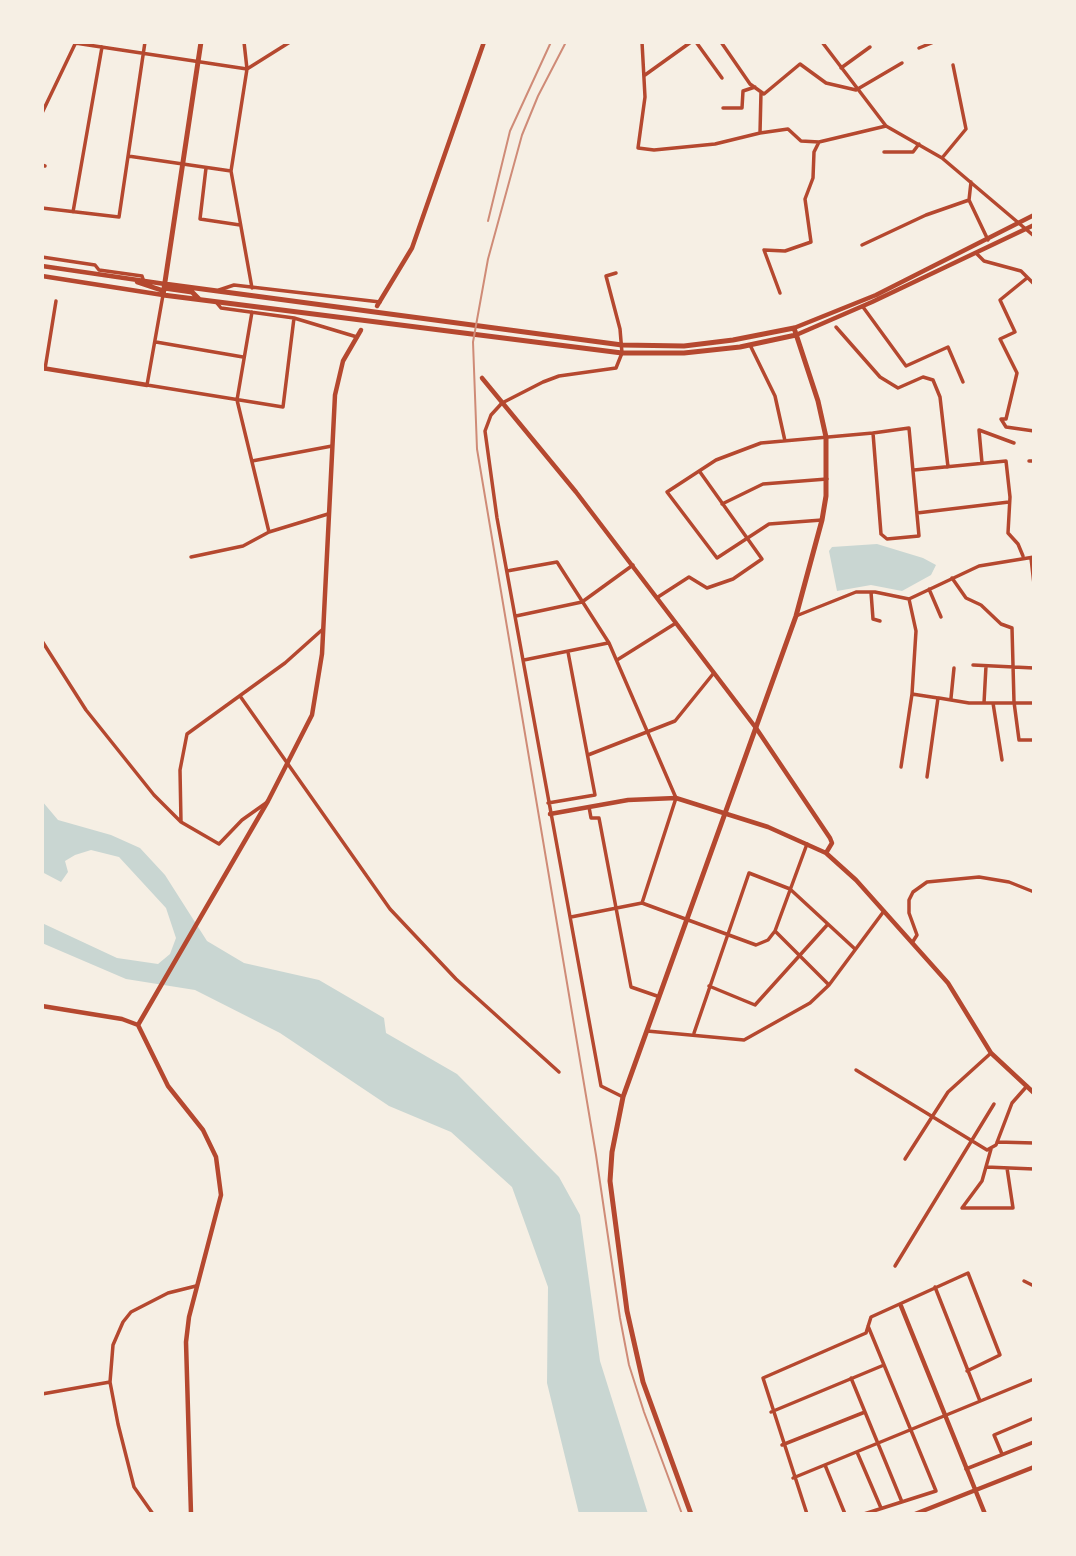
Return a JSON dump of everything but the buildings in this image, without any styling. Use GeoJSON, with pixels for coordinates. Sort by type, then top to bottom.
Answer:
{"type":"FeatureCollection","features":[{"type":"Feature","properties":{"kind":"main road"},"geometry":{"type":"LineString","coordinates":[[164,289],[201,42]]}},
{"type":"Feature","properties":{"kind":"main road"},"geometry":{"type":"LineString","coordinates":[[164,289],[213,291],[622,345],[684,346],[795,331]]}},
{"type":"Feature","properties":{"kind":"main road"},"geometry":{"type":"LineString","coordinates":[[164,289],[192,292],[199,299],[216,302],[622,353],[684,354],[750,345],[795,331]]}},
{"type":"Feature","properties":{"kind":"main road"},"geometry":{"type":"LineString","coordinates":[[691,1514],[643,1382],[621,1270],[610,1181],[615,1129],[623,1097],[723,812],[796,616],[822,520],[827,479],[826,437],[795,331]]}},
{"type":"Feature","properties":{"kind":"street"},"geometry":{"type":"LineString","coordinates":[[42,113],[76,42],[247,69],[290,42]]}},
{"type":"Feature","properties":{"kind":"street"},"geometry":{"type":"LineString","coordinates":[[42,208],[119,217],[145,42]]}},
{"type":"Feature","properties":{"kind":"street"},"geometry":{"type":"LineString","coordinates":[[244,42],[247,69],[231,171],[252,288]]}},
{"type":"Feature","properties":{"kind":"street"},"geometry":{"type":"LineString","coordinates":[[213,291],[234,285],[378,304],[412,248],[484,42]]}},
{"type":"Feature","properties":{"kind":"street"},"geometry":{"type":"LineString","coordinates":[[642,42],[645,75],[638,148],[654,150],[715,144],[788,129],[801,141],[819,142],[886,126]]}},
{"type":"Feature","properties":{"kind":"street"},"geometry":{"type":"LineString","coordinates":[[645,75],[693,42],[722,78]]}},
{"type":"Feature","properties":{"kind":"street"},"geometry":{"type":"LineString","coordinates":[[720,42],[755,87],[764,94],[788,77],[800,64],[826,83],[856,90],[902,63]]}},
{"type":"Feature","properties":{"kind":"street"},"geometry":{"type":"LineString","coordinates":[[822,42],[886,126],[942,158],[1034,236]]}},
{"type":"Feature","properties":{"kind":"street"},"geometry":{"type":"LineString","coordinates":[[919,48],[934,42]]}},
{"type":"Feature","properties":{"kind":"street"},"geometry":{"type":"LineString","coordinates":[[73,212],[102,47]]}},
{"type":"Feature","properties":{"kind":"street"},"geometry":{"type":"LineString","coordinates":[[841,68],[870,47]]}},
{"type":"Feature","properties":{"kind":"street"},"geometry":{"type":"LineString","coordinates":[[942,158],[966,129],[953,65]]}},
{"type":"Feature","properties":{"kind":"street"},"geometry":{"type":"LineString","coordinates":[[723,108],[742,108],[743,90],[755,87]]}},
{"type":"Feature","properties":{"kind":"street"},"geometry":{"type":"LineString","coordinates":[[760,133],[761,92]]}},
{"type":"Feature","properties":{"kind":"street"},"geometry":{"type":"LineString","coordinates":[[780,293],[764,250],[785,251],[811,242],[805,199],[813,178],[814,152],[819,142]]}},
{"type":"Feature","properties":{"kind":"street"},"geometry":{"type":"LineString","coordinates":[[884,152],[913,152],[919,144]]}},
{"type":"Feature","properties":{"kind":"street"},"geometry":{"type":"LineString","coordinates":[[128,156],[231,171]]}},
{"type":"Feature","properties":{"kind":"street"},"geometry":{"type":"LineString","coordinates":[[206,168],[200,219],[240,225]]}},
{"type":"Feature","properties":{"kind":"street"},"geometry":{"type":"LineString","coordinates":[[971,181],[969,200],[988,240]]}},
{"type":"Feature","properties":{"kind":"street"},"geometry":{"type":"LineString","coordinates":[[862,245],[926,215],[969,200]]}},
{"type":"Feature","properties":{"kind":"street"},"geometry":{"type":"LineString","coordinates":[[795,331],[876,295],[1034,217]]}},
{"type":"Feature","properties":{"kind":"street"},"geometry":{"type":"LineString","coordinates":[[795,331],[863,307],[1034,225]]}},
{"type":"Feature","properties":{"kind":"street"},"geometry":{"type":"LineString","coordinates":[[976,253],[984,261],[1010,267],[1034,284]]}},
{"type":"Feature","properties":{"kind":"street"},"geometry":{"type":"LineString","coordinates":[[42,257],[142,276],[144,282]]}},
{"type":"Feature","properties":{"kind":"street"},"geometry":{"type":"LineString","coordinates":[[42,266],[134,280],[164,289]]}},
{"type":"Feature","properties":{"kind":"street"},"geometry":{"type":"LineString","coordinates":[[616,273],[606,276],[622,345],[616,368],[559,376],[502,403],[491,415],[485,431],[548,803],[601,1086],[623,1097]]}},
{"type":"Feature","properties":{"kind":"street"},"geometry":{"type":"LineString","coordinates":[[42,276],[164,289]]}},
{"type":"Feature","properties":{"kind":"street"},"geometry":{"type":"LineString","coordinates":[[1027,278],[1000,300],[1015,332],[1000,339],[1017,373],[1006,419],[1001,419],[1006,427],[1034,431]]}},
{"type":"Feature","properties":{"kind":"street"},"geometry":{"type":"LineString","coordinates":[[134,280],[145,286],[164,289]]}},
{"type":"Feature","properties":{"kind":"street"},"geometry":{"type":"LineString","coordinates":[[147,385],[164,289]]}},
{"type":"Feature","properties":{"kind":"street"},"geometry":{"type":"LineString","coordinates":[[56,301],[44,369],[283,407],[294,318]]}},
{"type":"Feature","properties":{"kind":"street"},"geometry":{"type":"LineString","coordinates":[[216,302],[221,308],[294,318],[357,337]]}},
{"type":"Feature","properties":{"kind":"street"},"geometry":{"type":"LineString","coordinates":[[863,307],[906,366],[948,347],[964,382]]}},
{"type":"Feature","properties":{"kind":"street"},"geometry":{"type":"LineString","coordinates":[[252,312],[237,400],[269,532]]}},
{"type":"Feature","properties":{"kind":"street"},"geometry":{"type":"LineString","coordinates":[[836,327],[880,377],[898,388],[923,377],[933,380],[940,397],[948,467]]}},
{"type":"Feature","properties":{"kind":"street"},"geometry":{"type":"LineString","coordinates":[[138,1025],[268,801],[312,715],[322,654],[337,381],[343,361],[361,330]]}},
{"type":"Feature","properties":{"kind":"street"},"geometry":{"type":"LineString","coordinates":[[156,342],[243,357]]}},
{"type":"Feature","properties":{"kind":"street"},"geometry":{"type":"LineString","coordinates":[[750,345],[775,396],[785,441]]}},
{"type":"Feature","properties":{"kind":"street"},"geometry":{"type":"LineString","coordinates":[[482,378],[633,565],[713,674],[756,727],[830,838],[832,843],[825,853]]}},
{"type":"Feature","properties":{"kind":"street"},"geometry":{"type":"LineString","coordinates":[[822,520],[783,521],[747,536],[717,558],[667,492],[738,450],[785,441],[909,428],[919,536],[887,540],[881,534],[873,433]]}},
{"type":"Feature","properties":{"kind":"street"},"geometry":{"type":"LineString","coordinates":[[982,463],[979,430],[1014,443]]}},
{"type":"Feature","properties":{"kind":"street"},"geometry":{"type":"LineString","coordinates":[[252,461],[332,446]]}},
{"type":"Feature","properties":{"kind":"street"},"geometry":{"type":"LineString","coordinates":[[914,470],[1006,461],[1008,533],[1018,544],[1023,556]]}},
{"type":"Feature","properties":{"kind":"street"},"geometry":{"type":"LineString","coordinates":[[658,597],[689,577],[707,588],[733,579],[762,559],[700,472]]}},
{"type":"Feature","properties":{"kind":"street"},"geometry":{"type":"LineString","coordinates":[[722,504],[763,484],[827,479]]}},
{"type":"Feature","properties":{"kind":"street"},"geometry":{"type":"LineString","coordinates":[[917,513],[1009,502]]}},
{"type":"Feature","properties":{"kind":"street"},"geometry":{"type":"LineString","coordinates":[[191,557],[243,546],[269,532],[328,514]]}},
{"type":"Feature","properties":{"kind":"street"},"geometry":{"type":"LineString","coordinates":[[796,616],[856,592],[909,599],[979,566],[1023,556],[1033,557],[1034,584]]}},
{"type":"Feature","properties":{"kind":"street"},"geometry":{"type":"LineString","coordinates":[[507,571],[557,562],[609,643],[676,799],[642,903]]}},
{"type":"Feature","properties":{"kind":"street"},"geometry":{"type":"LineString","coordinates":[[516,616],[582,602],[633,565]]}},
{"type":"Feature","properties":{"kind":"street"},"geometry":{"type":"LineString","coordinates":[[952,578],[966,598],[981,605],[1001,624],[1012,628],[1014,702],[1019,740],[1034,740]]}},
{"type":"Feature","properties":{"kind":"street"},"geometry":{"type":"LineString","coordinates":[[929,589],[941,617]]}},
{"type":"Feature","properties":{"kind":"street"},"geometry":{"type":"LineString","coordinates":[[871,592],[873,618],[880,621]]}},
{"type":"Feature","properties":{"kind":"street"},"geometry":{"type":"LineString","coordinates":[[901,767],[912,694],[916,631],[909,599]]}},
{"type":"Feature","properties":{"kind":"street"},"geometry":{"type":"LineString","coordinates":[[617,660],[676,623]]}},
{"type":"Feature","properties":{"kind":"street"},"geometry":{"type":"LineString","coordinates":[[181,822],[180,770],[187,734],[240,696],[323,629]]}},
{"type":"Feature","properties":{"kind":"street"},"geometry":{"type":"LineString","coordinates":[[42,641],[86,710],[154,795],[181,822],[219,844],[242,820],[268,801]]}},
{"type":"Feature","properties":{"kind":"street"},"geometry":{"type":"LineString","coordinates":[[524,660],[609,643]]}},
{"type":"Feature","properties":{"kind":"street"},"geometry":{"type":"LineString","coordinates":[[548,803],[595,794],[568,652]]}},
{"type":"Feature","properties":{"kind":"street"},"geometry":{"type":"LineString","coordinates":[[974,665],[1034,668]]}},
{"type":"Feature","properties":{"kind":"street"},"geometry":{"type":"LineString","coordinates":[[984,703],[986,666]]}},
{"type":"Feature","properties":{"kind":"street"},"geometry":{"type":"LineString","coordinates":[[951,698],[954,668]]}},
{"type":"Feature","properties":{"kind":"street"},"geometry":{"type":"LineString","coordinates":[[588,755],[675,721],[713,674]]}},
{"type":"Feature","properties":{"kind":"street"},"geometry":{"type":"LineString","coordinates":[[912,694],[984,703],[1034,703]]}},
{"type":"Feature","properties":{"kind":"street"},"geometry":{"type":"LineString","coordinates":[[240,696],[286,766],[390,909],[456,979],[559,1072]]}},
{"type":"Feature","properties":{"kind":"street"},"geometry":{"type":"LineString","coordinates":[[927,777],[938,698]]}},
{"type":"Feature","properties":{"kind":"street"},"geometry":{"type":"LineString","coordinates":[[993,703],[1002,760]]}},
{"type":"Feature","properties":{"kind":"street"},"geometry":{"type":"LineString","coordinates":[[550,814],[628,800],[676,799],[723,812],[825,853],[884,911],[912,943],[960,999],[991,1052],[1034,1093]]}},
{"type":"Feature","properties":{"kind":"street"},"geometry":{"type":"LineString","coordinates":[[589,807],[591,818],[599,818],[631,987],[657,996]]}},
{"type":"Feature","properties":{"kind":"street"},"geometry":{"type":"LineString","coordinates":[[570,917],[642,903],[756,945],[768,940],[775,931],[807,844]]}},
{"type":"Feature","properties":{"kind":"street"},"geometry":{"type":"LineString","coordinates":[[694,1033],[749,873],[790,889],[855,949]]}},
{"type":"Feature","properties":{"kind":"street"},"geometry":{"type":"LineString","coordinates":[[912,943],[917,934],[909,912],[909,900],[913,892],[927,882],[979,877],[1009,882],[1034,892]]}},
{"type":"Feature","properties":{"kind":"street"},"geometry":{"type":"LineString","coordinates":[[646,1031],[694,1033],[744,1040],[810,1003],[830,985],[884,911]]}},
{"type":"Feature","properties":{"kind":"street"},"geometry":{"type":"LineString","coordinates":[[709,986],[755,1005],[828,924]]}},
{"type":"Feature","properties":{"kind":"street"},"geometry":{"type":"LineString","coordinates":[[775,931],[830,985]]}},
{"type":"Feature","properties":{"kind":"street"},"geometry":{"type":"LineString","coordinates":[[42,1006],[122,1019],[138,1025],[168,1086],[206,1137],[220,1171],[217,1220],[196,1286],[186,1342],[191,1514]]}},
{"type":"Feature","properties":{"kind":"street"},"geometry":{"type":"LineString","coordinates":[[905,1159],[955,1082],[991,1052]]}},
{"type":"Feature","properties":{"kind":"street"},"geometry":{"type":"LineString","coordinates":[[856,1070],[934,1115],[971,1140],[991,1149]]}},
{"type":"Feature","properties":{"kind":"street"},"geometry":{"type":"LineString","coordinates":[[1007,1168],[1013,1208],[961,1208],[977,1190],[991,1149],[997,1142],[1012,1103],[1027,1086]]}},
{"type":"Feature","properties":{"kind":"street"},"geometry":{"type":"LineString","coordinates":[[895,1266],[994,1104]]}},
{"type":"Feature","properties":{"kind":"street"},"geometry":{"type":"LineString","coordinates":[[997,1142],[1034,1143]]}},
{"type":"Feature","properties":{"kind":"street"},"geometry":{"type":"LineString","coordinates":[[986,1167],[1034,1169]]}},
{"type":"Feature","properties":{"kind":"street"},"geometry":{"type":"LineString","coordinates":[[807,1514],[771,1412],[763,1378],[866,1333],[871,1317],[901,1306],[968,1273],[1000,1355],[967,1371]]}},
{"type":"Feature","properties":{"kind":"street"},"geometry":{"type":"LineString","coordinates":[[1024,1281],[1034,1286]]}},
{"type":"Feature","properties":{"kind":"street"},"geometry":{"type":"LineString","coordinates":[[153,1514],[134,1487],[110,1382],[113,1345],[127,1316],[168,1293],[196,1286]]}},
{"type":"Feature","properties":{"kind":"street"},"geometry":{"type":"LineString","coordinates":[[935,1287],[980,1401]]}},
{"type":"Feature","properties":{"kind":"street"},"geometry":{"type":"LineString","coordinates":[[901,1306],[985,1514]]}},
{"type":"Feature","properties":{"kind":"street"},"geometry":{"type":"LineString","coordinates":[[864,1514],[936,1491],[868,1326]]}},
{"type":"Feature","properties":{"kind":"street"},"geometry":{"type":"LineString","coordinates":[[771,1412],[884,1365]]}},
{"type":"Feature","properties":{"kind":"street"},"geometry":{"type":"LineString","coordinates":[[851,1378],[902,1502]]}},
{"type":"Feature","properties":{"kind":"street"},"geometry":{"type":"LineString","coordinates":[[793,1478],[1034,1379]]}},
{"type":"Feature","properties":{"kind":"street"},"geometry":{"type":"LineString","coordinates":[[42,1394],[110,1382]]}},
{"type":"Feature","properties":{"kind":"street"},"geometry":{"type":"LineString","coordinates":[[782,1445],[864,1412]]}},
{"type":"Feature","properties":{"kind":"street"},"geometry":{"type":"LineString","coordinates":[[1002,1455],[994,1434],[1034,1418]]}},
{"type":"Feature","properties":{"kind":"street"},"geometry":{"type":"LineString","coordinates":[[966,1469],[1034,1442]]}},
{"type":"Feature","properties":{"kind":"street"},"geometry":{"type":"LineString","coordinates":[[857,1452],[881,1508]]}},
{"type":"Feature","properties":{"kind":"street"},"geometry":{"type":"LineString","coordinates":[[825,1465],[845,1514]]}},
{"type":"Feature","properties":{"kind":"street"},"geometry":{"type":"LineString","coordinates":[[915,1514],[1034,1466]]}},
{"type":"Feature","properties":{"kind":"shaded area"},"geometry":{"type":"Polygon","coordinates":[[[877,544],[923,558],[936,565],[931,575],[902,591],[871,585],[837,591],[829,551],[832,547],[877,544]]]}},
{"type":"Feature","properties":{"kind":"shaded area"},"geometry":{"type":"Polygon","coordinates":[[[42,801],[58,820],[111,835],[140,848],[165,875],[207,941],[244,963],[319,980],[384,1018],[386,1033],[457,1074],[559,1177],[580,1215],[600,1361],[648,1514],[579,1514],[547,1383],[548,1287],[512,1187],[451,1132],[389,1106],[280,1033],[195,990],[126,979],[42,943],[42,923],[117,958],[158,964],[170,954],[176,938],[166,908],[119,857],[91,850],[75,855],[65,861],[68,872],[61,882],[42,872],[42,801]]]}},
{"type":"Feature","properties":{"kind":"railway"},"geometry":{"type":"LineString","coordinates":[[488,221],[510,131],[551,42]]}},
{"type":"Feature","properties":{"kind":"railway"},"geometry":{"type":"LineString","coordinates":[[566,42],[538,96],[522,135],[488,259],[473,342],[477,449],[629,1365],[682,1514]]}}]}
